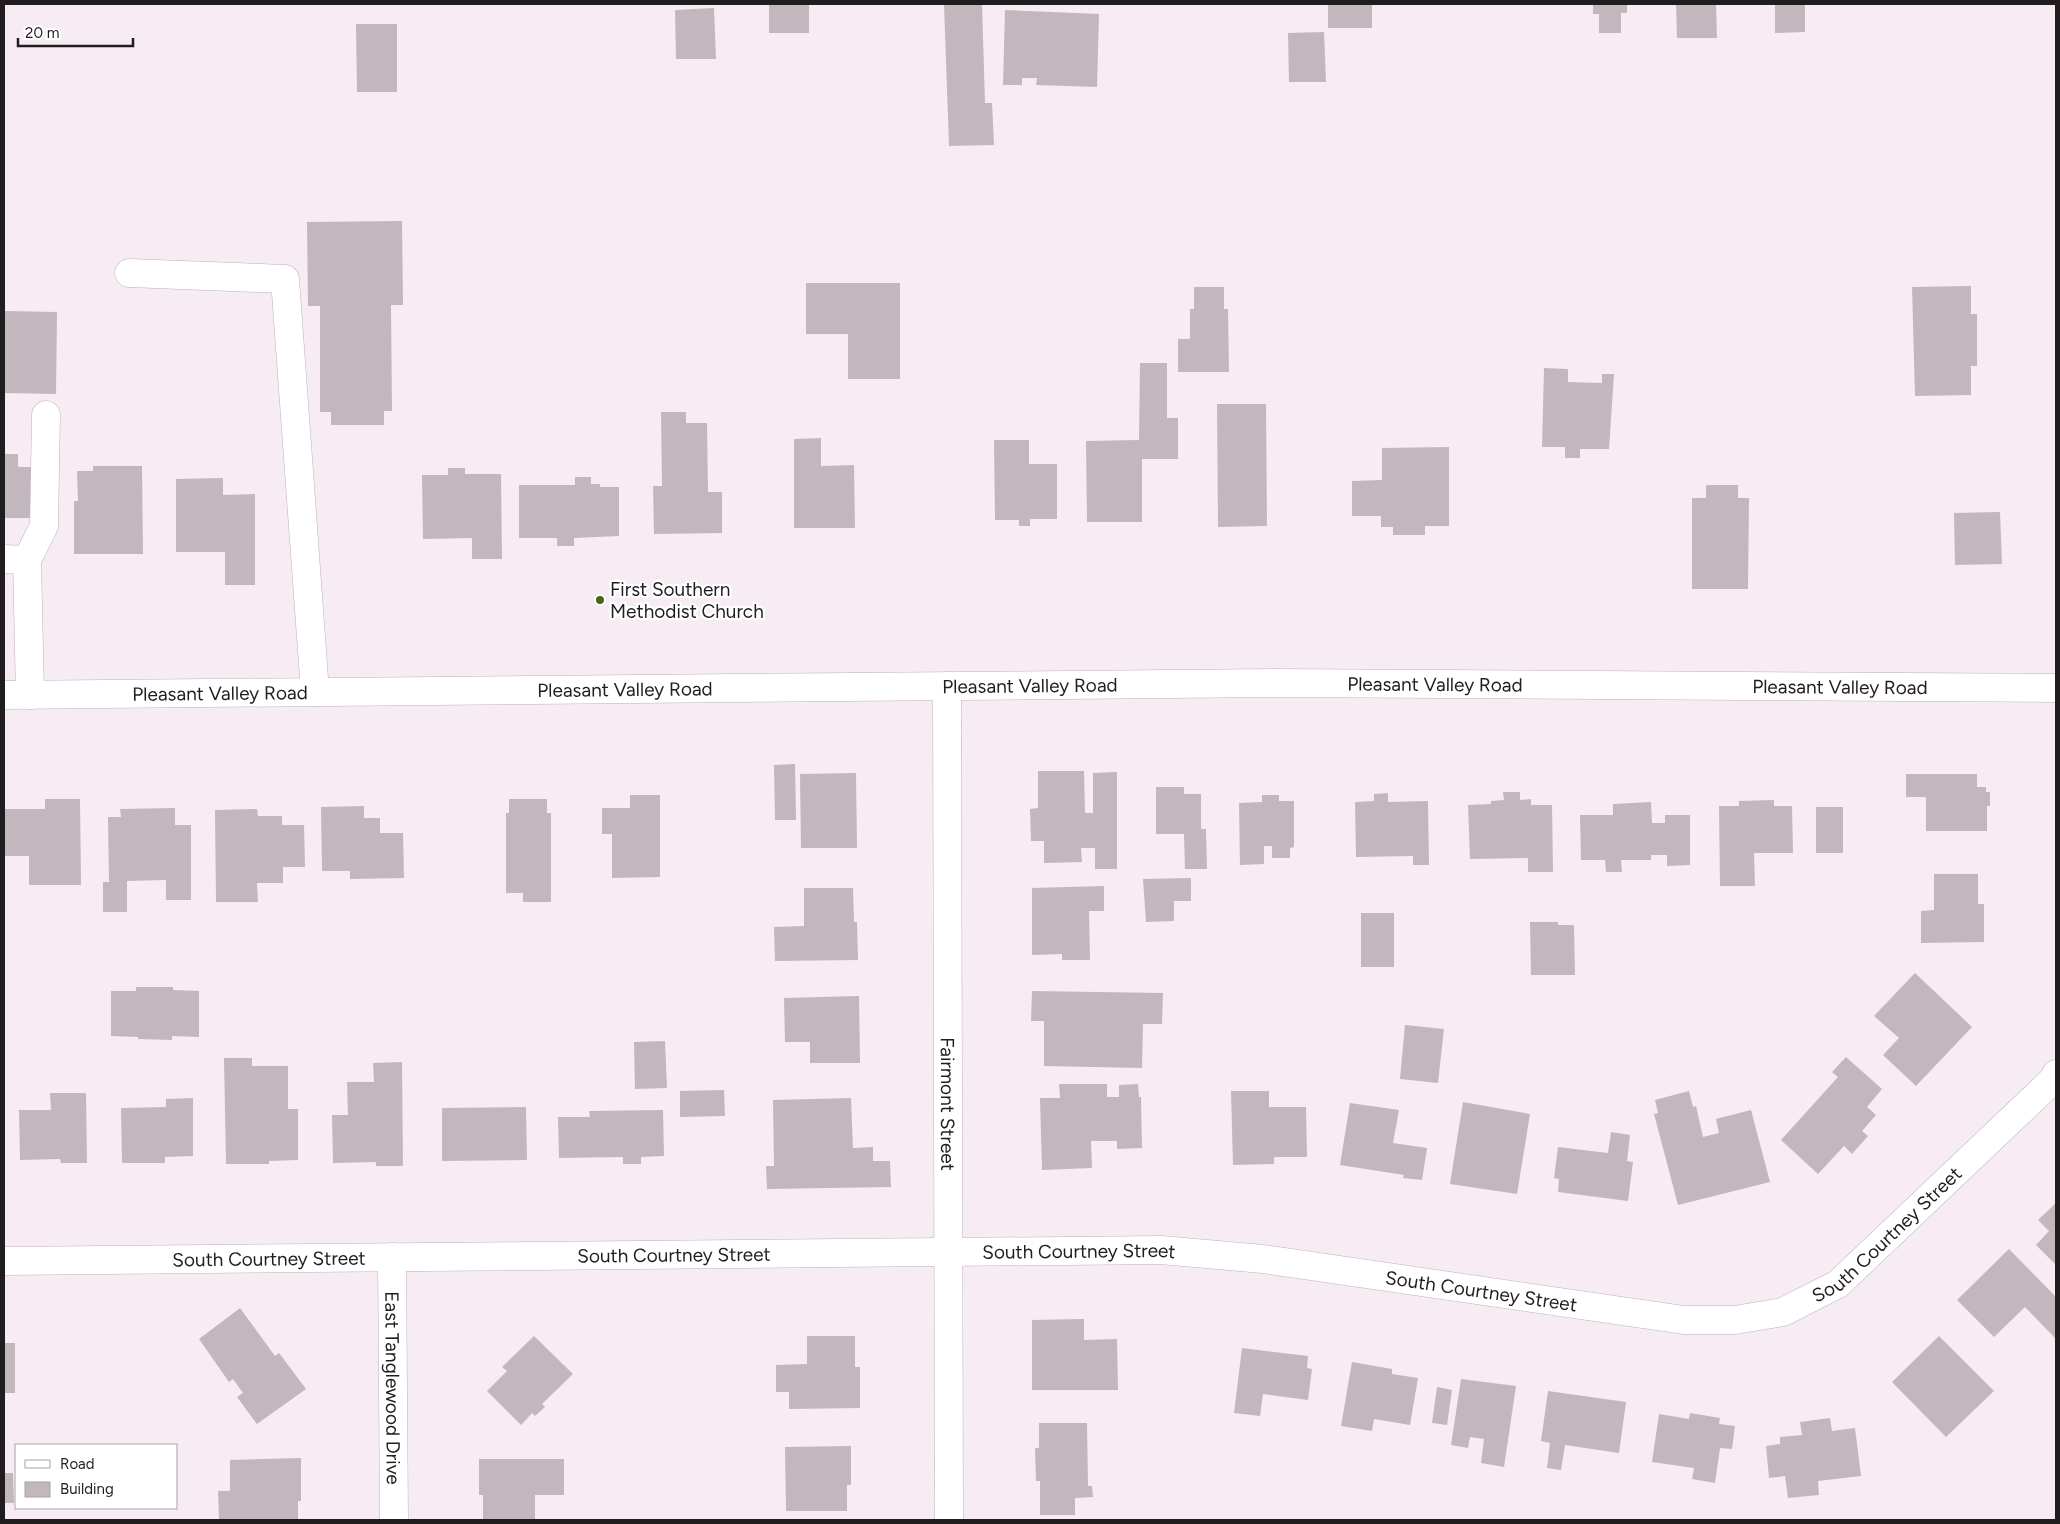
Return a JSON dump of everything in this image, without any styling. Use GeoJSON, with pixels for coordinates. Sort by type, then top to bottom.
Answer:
{"type":"FeatureCollection","features":[{"type":"Feature","properties":{"kind":"street"},"geometry":{"type":"LineString","coordinates":[[129,273],[286,279],[315,692]]}},
{"type":"Feature","properties":{"kind":"street"},"geometry":{"type":"LineString","coordinates":[[17,695],[15,560],[44,526],[46,415]]}},
{"type":"Feature","properties":{"kind":"street","name":"Pleasant Valley Road"},"geometry":{"type":"LineString","coordinates":[[17,695],[1286,683],[2056,688]]}},
{"type":"Feature","properties":{"kind":"street","name":"Fairmont Street"},"geometry":{"type":"LineString","coordinates":[[947,686],[948,1520]]}},
{"type":"Feature","properties":{"kind":"street","name":"South Courtney Street"},"geometry":{"type":"LineString","coordinates":[[4,1261],[1160,1250],[1263,1259],[1684,1320],[1735,1320],[1783,1312],[1838,1284],[2047,1085],[2056,1074]]}},
{"type":"Feature","properties":{"kind":"street","name":"East Tanglewood Drive"},"geometry":{"type":"LineString","coordinates":[[392,1257],[394,1520]]}},
{"type":"Feature","properties":{"kind":"building"},"geometry":{"type":"Polygon","coordinates":[[[769,4],[809,4],[809,33],[769,33],[769,4]]]}},
{"type":"Feature","properties":{"kind":"building"},"geometry":{"type":"Polygon","coordinates":[[[944,4],[982,4],[985,103],[992,103],[994,145],[949,146],[944,4]]]}},
{"type":"Feature","properties":{"kind":"building"},"geometry":{"type":"Polygon","coordinates":[[[1328,4],[1372,4],[1372,28],[1328,28],[1328,4]]]}},
{"type":"Feature","properties":{"kind":"building"},"geometry":{"type":"Polygon","coordinates":[[[1593,4],[1627,4],[1627,13],[1621,13],[1621,33],[1599,33],[1599,14],[1593,14],[1593,4]]]}},
{"type":"Feature","properties":{"kind":"building"},"geometry":{"type":"Polygon","coordinates":[[[1676,4],[1716,4],[1717,38],[1677,38],[1676,4]]]}},
{"type":"Feature","properties":{"kind":"building"},"geometry":{"type":"Polygon","coordinates":[[[1775,4],[1805,4],[1805,32],[1775,33],[1775,4]]]}},
{"type":"Feature","properties":{"kind":"building"},"geometry":{"type":"Polygon","coordinates":[[[714,8],[716,59],[676,59],[675,10],[714,8]]]}},
{"type":"Feature","properties":{"kind":"building"},"geometry":{"type":"Polygon","coordinates":[[[1005,10],[1099,14],[1097,87],[1036,85],[1037,78],[1022,78],[1022,85],[1003,85],[1005,10]]]}},
{"type":"Feature","properties":{"kind":"building"},"geometry":{"type":"Polygon","coordinates":[[[356,24],[397,24],[397,92],[357,92],[356,24]]]}},
{"type":"Feature","properties":{"kind":"building"},"geometry":{"type":"Polygon","coordinates":[[[1324,32],[1326,82],[1289,82],[1288,33],[1324,32]]]}},
{"type":"Feature","properties":{"kind":"building"},"geometry":{"type":"Polygon","coordinates":[[[402,221],[403,305],[391,305],[392,411],[384,411],[384,425],[331,425],[331,412],[320,412],[320,306],[308,306],[307,222],[402,221]]]}},
{"type":"Feature","properties":{"kind":"building"},"geometry":{"type":"Polygon","coordinates":[[[806,283],[900,283],[900,379],[848,379],[848,334],[806,334],[806,283]]]}},
{"type":"Feature","properties":{"kind":"building"},"geometry":{"type":"Polygon","coordinates":[[[1971,286],[1971,314],[1977,314],[1977,366],[1971,366],[1971,395],[1915,396],[1912,287],[1971,286]]]}},
{"type":"Feature","properties":{"kind":"building"},"geometry":{"type":"Polygon","coordinates":[[[1194,287],[1224,287],[1224,309],[1228,309],[1229,372],[1178,372],[1178,339],[1190,339],[1190,309],[1194,309],[1194,287]]]}},
{"type":"Feature","properties":{"kind":"building"},"geometry":{"type":"Polygon","coordinates":[[[4,311],[57,312],[56,394],[4,393],[4,311]]]}},
{"type":"Feature","properties":{"kind":"building"},"geometry":{"type":"Polygon","coordinates":[[[1140,363],[1167,363],[1167,418],[1178,418],[1178,459],[1142,459],[1142,522],[1087,522],[1086,441],[1139,440],[1140,363]]]}},
{"type":"Feature","properties":{"kind":"building"},"geometry":{"type":"Polygon","coordinates":[[[1544,368],[1568,369],[1568,382],[1602,383],[1602,374],[1614,374],[1609,449],[1580,449],[1580,458],[1565,458],[1565,447],[1542,447],[1544,368]]]}},
{"type":"Feature","properties":{"kind":"building"},"geometry":{"type":"Polygon","coordinates":[[[1217,404],[1266,404],[1267,526],[1218,527],[1217,404]]]}},
{"type":"Feature","properties":{"kind":"building"},"geometry":{"type":"Polygon","coordinates":[[[661,412],[686,412],[686,423],[707,423],[708,492],[722,492],[722,533],[654,534],[653,486],[662,486],[661,412]]]}},
{"type":"Feature","properties":{"kind":"building"},"geometry":{"type":"Polygon","coordinates":[[[821,438],[821,466],[854,465],[855,528],[794,528],[794,439],[821,438]]]}},
{"type":"Feature","properties":{"kind":"building"},"geometry":{"type":"Polygon","coordinates":[[[994,440],[1029,440],[1029,464],[1057,464],[1057,519],[1030,519],[1030,526],[1019,526],[1019,520],[995,520],[994,440]]]}},
{"type":"Feature","properties":{"kind":"building"},"geometry":{"type":"Polygon","coordinates":[[[1449,447],[1449,526],[1425,526],[1425,535],[1393,535],[1393,527],[1381,527],[1381,516],[1352,516],[1352,481],[1382,480],[1382,448],[1449,447]]]}},
{"type":"Feature","properties":{"kind":"building"},"geometry":{"type":"Polygon","coordinates":[[[4,454],[18,454],[18,467],[38,467],[39,518],[4,518],[4,454]]]}},
{"type":"Feature","properties":{"kind":"building"},"geometry":{"type":"Polygon","coordinates":[[[93,466],[142,466],[143,554],[74,554],[74,501],[78,501],[77,471],[93,471],[93,466]]]}},
{"type":"Feature","properties":{"kind":"building"},"geometry":{"type":"Polygon","coordinates":[[[448,468],[465,468],[465,474],[501,474],[502,559],[472,559],[472,538],[423,539],[422,475],[448,475],[448,468]]]}},
{"type":"Feature","properties":{"kind":"building"},"geometry":{"type":"Polygon","coordinates":[[[575,477],[591,477],[591,484],[600,484],[600,487],[619,487],[619,536],[574,538],[574,546],[557,546],[557,538],[519,538],[519,485],[575,485],[575,477]]]}},
{"type":"Feature","properties":{"kind":"building"},"geometry":{"type":"Polygon","coordinates":[[[223,478],[223,495],[255,494],[255,585],[225,585],[225,552],[176,552],[176,479],[223,478]]]}},
{"type":"Feature","properties":{"kind":"building"},"geometry":{"type":"Polygon","coordinates":[[[1706,485],[1738,485],[1738,498],[1749,498],[1748,589],[1692,589],[1692,498],[1706,498],[1706,485]]]}},
{"type":"Feature","properties":{"kind":"building"},"geometry":{"type":"Polygon","coordinates":[[[2000,512],[2002,564],[1955,565],[1954,513],[2000,512]]]}},
{"type":"Feature","properties":{"kind":"building"},"geometry":{"type":"Polygon","coordinates":[[[795,764],[796,820],[775,820],[774,765],[795,764]]]}},
{"type":"Feature","properties":{"kind":"building"},"geometry":{"type":"Polygon","coordinates":[[[1038,771],[1084,771],[1085,813],[1093,813],[1093,773],[1117,772],[1117,869],[1095,869],[1095,848],[1081,848],[1082,862],[1044,863],[1044,841],[1031,841],[1030,809],[1038,808],[1038,771]]]}},
{"type":"Feature","properties":{"kind":"building"},"geometry":{"type":"Polygon","coordinates":[[[856,773],[857,848],[801,848],[800,774],[856,773]]]}},
{"type":"Feature","properties":{"kind":"building"},"geometry":{"type":"Polygon","coordinates":[[[1906,774],[1977,774],[1977,787],[1986,787],[1986,792],[1990,792],[1990,806],[1987,806],[1987,831],[1926,831],[1926,797],[1906,797],[1906,774]]]}},
{"type":"Feature","properties":{"kind":"building"},"geometry":{"type":"Polygon","coordinates":[[[1156,787],[1184,787],[1184,794],[1201,794],[1201,829],[1206,829],[1207,869],[1185,869],[1184,834],[1156,834],[1156,787]]]}},
{"type":"Feature","properties":{"kind":"building"},"geometry":{"type":"Polygon","coordinates":[[[1503,792],[1520,792],[1520,800],[1531,799],[1531,805],[1552,805],[1553,872],[1528,872],[1528,858],[1470,859],[1468,805],[1491,804],[1491,801],[1504,800],[1503,792]]]}},
{"type":"Feature","properties":{"kind":"building"},"geometry":{"type":"Polygon","coordinates":[[[1388,793],[1388,802],[1428,801],[1429,865],[1413,865],[1413,856],[1356,857],[1355,802],[1374,801],[1374,794],[1388,793]]]}},
{"type":"Feature","properties":{"kind":"building"},"geometry":{"type":"Polygon","coordinates":[[[630,795],[660,795],[660,877],[612,878],[612,834],[602,834],[602,808],[630,808],[630,795]]]}},
{"type":"Feature","properties":{"kind":"building"},"geometry":{"type":"Polygon","coordinates":[[[1262,795],[1279,795],[1279,801],[1294,801],[1294,847],[1290,848],[1290,858],[1272,858],[1272,846],[1264,846],[1264,864],[1240,865],[1239,803],[1262,802],[1262,795]]]}},
{"type":"Feature","properties":{"kind":"building"},"geometry":{"type":"Polygon","coordinates":[[[45,799],[80,799],[81,885],[29,885],[29,856],[4,856],[4,809],[45,809],[45,799]]]}},
{"type":"Feature","properties":{"kind":"building"},"geometry":{"type":"Polygon","coordinates":[[[509,799],[547,799],[547,813],[551,813],[551,902],[523,902],[523,893],[506,893],[506,813],[509,813],[509,799]]]}},
{"type":"Feature","properties":{"kind":"building"},"geometry":{"type":"Polygon","coordinates":[[[1774,800],[1774,806],[1792,806],[1793,853],[1754,853],[1755,886],[1720,886],[1719,806],[1739,806],[1739,801],[1774,800]]]}},
{"type":"Feature","properties":{"kind":"building"},"geometry":{"type":"Polygon","coordinates":[[[1651,802],[1652,823],[1665,823],[1665,815],[1690,815],[1690,865],[1667,866],[1667,855],[1651,855],[1651,860],[1621,860],[1622,872],[1606,872],[1605,860],[1581,860],[1580,815],[1613,815],[1613,804],[1651,802]]]}},
{"type":"Feature","properties":{"kind":"building"},"geometry":{"type":"Polygon","coordinates":[[[364,806],[364,818],[380,818],[380,833],[403,833],[404,878],[350,879],[350,871],[322,871],[321,807],[364,806]]]}},
{"type":"Feature","properties":{"kind":"building"},"geometry":{"type":"Polygon","coordinates":[[[1816,807],[1843,807],[1843,853],[1816,853],[1816,807]]]}},
{"type":"Feature","properties":{"kind":"building"},"geometry":{"type":"Polygon","coordinates":[[[175,808],[175,825],[191,825],[191,900],[166,900],[166,880],[127,881],[127,912],[103,912],[103,882],[109,882],[108,817],[121,817],[120,809],[175,808]]]}},
{"type":"Feature","properties":{"kind":"building"},"geometry":{"type":"Polygon","coordinates":[[[257,809],[258,816],[282,816],[282,825],[304,825],[305,867],[283,867],[283,883],[257,883],[258,902],[216,902],[215,810],[257,809]]]}},
{"type":"Feature","properties":{"kind":"building"},"geometry":{"type":"Polygon","coordinates":[[[1934,874],[1978,874],[1978,904],[1984,904],[1984,942],[1921,943],[1921,911],[1934,910],[1934,874]]]}},
{"type":"Feature","properties":{"kind":"building"},"geometry":{"type":"Polygon","coordinates":[[[1191,878],[1191,901],[1174,901],[1174,921],[1146,922],[1143,879],[1191,878]]]}},
{"type":"Feature","properties":{"kind":"building"},"geometry":{"type":"Polygon","coordinates":[[[1104,886],[1104,911],[1089,911],[1090,960],[1062,960],[1062,954],[1032,955],[1032,888],[1104,886]]]}},
{"type":"Feature","properties":{"kind":"building"},"geometry":{"type":"Polygon","coordinates":[[[804,888],[853,888],[854,922],[857,922],[858,960],[775,961],[774,927],[804,926],[804,888]]]}},
{"type":"Feature","properties":{"kind":"building"},"geometry":{"type":"Polygon","coordinates":[[[1361,913],[1394,913],[1394,967],[1361,967],[1361,913]]]}},
{"type":"Feature","properties":{"kind":"building"},"geometry":{"type":"Polygon","coordinates":[[[1530,922],[1558,922],[1558,925],[1574,925],[1575,975],[1531,975],[1530,922]]]}},
{"type":"Feature","properties":{"kind":"building"},"geometry":{"type":"Polygon","coordinates":[[[1915,973],[1972,1027],[1916,1086],[1883,1055],[1899,1038],[1874,1016],[1915,973]]]}},
{"type":"Feature","properties":{"kind":"building"},"geometry":{"type":"Polygon","coordinates":[[[136,987],[173,987],[173,990],[199,991],[199,1037],[172,1036],[172,1040],[111,1036],[111,991],[136,991],[136,987]]]}},
{"type":"Feature","properties":{"kind":"building"},"geometry":{"type":"Polygon","coordinates":[[[1032,991],[1163,993],[1162,1024],[1143,1024],[1142,1068],[1044,1066],[1044,1021],[1031,1021],[1032,991]]]}},
{"type":"Feature","properties":{"kind":"building"},"geometry":{"type":"Polygon","coordinates":[[[859,996],[860,1063],[810,1063],[810,1042],[785,1042],[784,998],[859,996]]]}},
{"type":"Feature","properties":{"kind":"building"},"geometry":{"type":"Polygon","coordinates":[[[1405,1025],[1444,1029],[1438,1083],[1400,1079],[1405,1025]]]}},
{"type":"Feature","properties":{"kind":"building"},"geometry":{"type":"Polygon","coordinates":[[[665,1041],[667,1088],[635,1089],[634,1042],[665,1041]]]}},
{"type":"Feature","properties":{"kind":"building"},"geometry":{"type":"Polygon","coordinates":[[[1846,1057],[1882,1089],[1867,1107],[1876,1115],[1862,1131],[1868,1136],[1852,1154],[1844,1146],[1818,1174],[1781,1140],[1838,1077],[1832,1072],[1846,1057]]]}},
{"type":"Feature","properties":{"kind":"building"},"geometry":{"type":"Polygon","coordinates":[[[224,1058],[252,1058],[252,1066],[288,1066],[288,1109],[298,1109],[298,1160],[269,1161],[269,1164],[226,1164],[224,1058]]]}},
{"type":"Feature","properties":{"kind":"building"},"geometry":{"type":"Polygon","coordinates":[[[402,1062],[403,1166],[376,1166],[376,1162],[333,1163],[332,1115],[348,1115],[347,1082],[374,1082],[373,1063],[402,1062]]]}},
{"type":"Feature","properties":{"kind":"building"},"geometry":{"type":"Polygon","coordinates":[[[1059,1084],[1107,1084],[1107,1097],[1119,1097],[1119,1085],[1138,1084],[1139,1097],[1141,1097],[1142,1148],[1117,1149],[1117,1141],[1091,1141],[1092,1168],[1042,1170],[1040,1098],[1060,1098],[1059,1084]]]}},
{"type":"Feature","properties":{"kind":"building"},"geometry":{"type":"Polygon","coordinates":[[[724,1090],[725,1116],[680,1117],[680,1091],[724,1090]]]}},
{"type":"Feature","properties":{"kind":"building"},"geometry":{"type":"Polygon","coordinates":[[[1231,1091],[1269,1091],[1269,1107],[1306,1107],[1307,1157],[1274,1157],[1274,1164],[1233,1165],[1231,1091]]]}},
{"type":"Feature","properties":{"kind":"building"},"geometry":{"type":"Polygon","coordinates":[[[1689,1091],[1693,1107],[1696,1106],[1703,1137],[1719,1133],[1716,1119],[1751,1110],[1770,1182],[1678,1205],[1654,1114],[1658,1113],[1655,1100],[1689,1091]]]}},
{"type":"Feature","properties":{"kind":"building"},"geometry":{"type":"Polygon","coordinates":[[[50,1093],[86,1093],[87,1163],[61,1163],[60,1159],[20,1160],[19,1110],[51,1110],[50,1093]]]}},
{"type":"Feature","properties":{"kind":"building"},"geometry":{"type":"Polygon","coordinates":[[[193,1098],[193,1156],[165,1157],[165,1163],[122,1163],[121,1108],[166,1107],[166,1099],[193,1098]]]}},
{"type":"Feature","properties":{"kind":"building"},"geometry":{"type":"Polygon","coordinates":[[[851,1098],[853,1148],[873,1147],[873,1161],[890,1161],[891,1187],[767,1189],[766,1166],[774,1166],[773,1100],[851,1098]]]}},
{"type":"Feature","properties":{"kind":"building"},"geometry":{"type":"Polygon","coordinates":[[[1463,1102],[1530,1114],[1517,1194],[1450,1184],[1463,1102]]]}},
{"type":"Feature","properties":{"kind":"building"},"geometry":{"type":"Polygon","coordinates":[[[1350,1103],[1399,1110],[1393,1143],[1427,1148],[1422,1180],[1403,1178],[1404,1175],[1340,1165],[1350,1103]]]}},
{"type":"Feature","properties":{"kind":"building"},"geometry":{"type":"Polygon","coordinates":[[[526,1107],[527,1160],[442,1161],[442,1108],[526,1107]]]}},
{"type":"Feature","properties":{"kind":"building"},"geometry":{"type":"Polygon","coordinates":[[[663,1110],[664,1156],[641,1157],[641,1164],[623,1164],[623,1157],[559,1158],[558,1117],[590,1117],[589,1111],[663,1110]]]}},
{"type":"Feature","properties":{"kind":"building"},"geometry":{"type":"Polygon","coordinates":[[[1611,1132],[1630,1135],[1627,1161],[1633,1162],[1628,1201],[1558,1192],[1559,1179],[1554,1178],[1558,1147],[1608,1153],[1611,1132]]]}},
{"type":"Feature","properties":{"kind":"building"},"geometry":{"type":"Polygon","coordinates":[[[2056,1203],[2056,1265],[2036,1245],[2049,1231],[2038,1220],[2056,1203]]]}},
{"type":"Feature","properties":{"kind":"building"},"geometry":{"type":"Polygon","coordinates":[[[2009,1249],[2056,1297],[2056,1339],[2025,1307],[1994,1337],[1957,1300],[2009,1249]]]}},
{"type":"Feature","properties":{"kind":"building"},"geometry":{"type":"Polygon","coordinates":[[[240,1308],[275,1356],[279,1353],[306,1389],[257,1424],[237,1397],[243,1393],[233,1379],[229,1382],[199,1339],[240,1308]]]}},
{"type":"Feature","properties":{"kind":"building"},"geometry":{"type":"Polygon","coordinates":[[[1084,1319],[1084,1340],[1117,1339],[1118,1390],[1032,1390],[1032,1320],[1084,1319]]]}},
{"type":"Feature","properties":{"kind":"building"},"geometry":{"type":"Polygon","coordinates":[[[534,1336],[573,1374],[542,1404],[545,1407],[535,1416],[532,1413],[521,1425],[487,1391],[507,1371],[502,1367],[534,1336]]]}},
{"type":"Feature","properties":{"kind":"building"},"geometry":{"type":"Polygon","coordinates":[[[807,1336],[855,1336],[855,1367],[860,1367],[860,1408],[789,1409],[789,1392],[776,1392],[776,1365],[807,1364],[807,1336]]]}},
{"type":"Feature","properties":{"kind":"building"},"geometry":{"type":"Polygon","coordinates":[[[1939,1336],[1994,1391],[1946,1437],[1892,1382],[1939,1336]]]}},
{"type":"Feature","properties":{"kind":"building"},"geometry":{"type":"Polygon","coordinates":[[[4,1343],[15,1343],[15,1393],[4,1393],[4,1343]]]}},
{"type":"Feature","properties":{"kind":"building"},"geometry":{"type":"Polygon","coordinates":[[[1242,1348],[1308,1356],[1307,1368],[1312,1369],[1308,1400],[1263,1394],[1260,1416],[1234,1413],[1242,1348]]]}},
{"type":"Feature","properties":{"kind":"building"},"geometry":{"type":"Polygon","coordinates":[[[1352,1362],[1392,1369],[1392,1374],[1418,1378],[1410,1425],[1374,1419],[1372,1431],[1341,1426],[1352,1362]]]}},
{"type":"Feature","properties":{"kind":"building"},"geometry":{"type":"Polygon","coordinates":[[[1461,1379],[1516,1386],[1504,1467],[1481,1463],[1484,1439],[1470,1437],[1468,1448],[1451,1445],[1461,1379]]]}},
{"type":"Feature","properties":{"kind":"building"},"geometry":{"type":"Polygon","coordinates":[[[1437,1387],[1452,1390],[1447,1425],[1432,1423],[1437,1387]]]}},
{"type":"Feature","properties":{"kind":"building"},"geometry":{"type":"Polygon","coordinates":[[[1548,1391],[1626,1402],[1619,1453],[1565,1445],[1561,1470],[1547,1468],[1550,1443],[1541,1441],[1548,1391]]]}},
{"type":"Feature","properties":{"kind":"building"},"geometry":{"type":"Polygon","coordinates":[[[1690,1413],[1720,1418],[1719,1424],[1735,1426],[1732,1449],[1720,1448],[1715,1483],[1692,1479],[1694,1468],[1652,1462],[1659,1414],[1689,1419],[1690,1413]]]}},
{"type":"Feature","properties":{"kind":"building"},"geometry":{"type":"Polygon","coordinates":[[[1830,1418],[1832,1431],[1855,1428],[1861,1476],[1818,1481],[1819,1495],[1788,1498],[1785,1476],[1769,1478],[1766,1446],[1780,1444],[1780,1437],[1802,1435],[1800,1422],[1830,1418]]]}},
{"type":"Feature","properties":{"kind":"building"},"geometry":{"type":"Polygon","coordinates":[[[1039,1423],[1087,1423],[1088,1486],[1092,1486],[1093,1497],[1075,1498],[1075,1515],[1040,1515],[1040,1481],[1036,1481],[1035,1448],[1039,1448],[1039,1423]]]}},
{"type":"Feature","properties":{"kind":"building"},"geometry":{"type":"Polygon","coordinates":[[[851,1446],[851,1485],[847,1485],[847,1511],[786,1511],[785,1447],[851,1446]]]}},
{"type":"Feature","properties":{"kind":"building"},"geometry":{"type":"Polygon","coordinates":[[[301,1458],[301,1501],[298,1501],[298,1520],[219,1520],[218,1491],[230,1491],[230,1460],[301,1458]]]}},
{"type":"Feature","properties":{"kind":"building"},"geometry":{"type":"Polygon","coordinates":[[[479,1459],[564,1459],[564,1495],[535,1495],[535,1520],[483,1520],[483,1495],[479,1495],[479,1459]]]}},
{"type":"Feature","properties":{"kind":"building"},"geometry":{"type":"Polygon","coordinates":[[[4,1473],[13,1473],[14,1503],[4,1503],[4,1473]]]}},
{"type":"Feature","properties":{"kind":"place","name":"First Southern Methodist Church"},"geometry":{"type":"Point","coordinates":[600,600]}}]}
